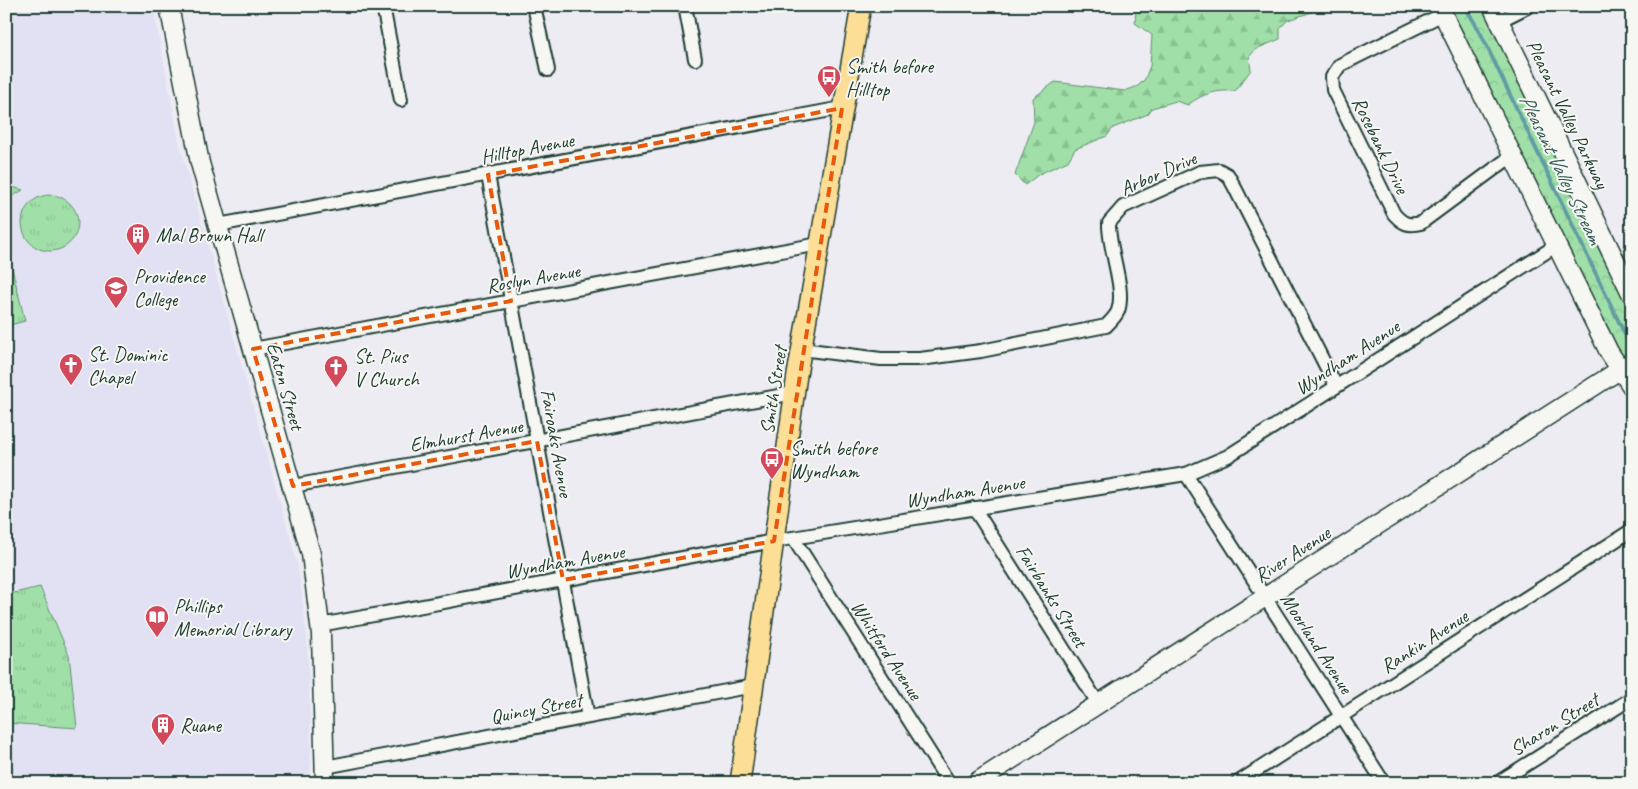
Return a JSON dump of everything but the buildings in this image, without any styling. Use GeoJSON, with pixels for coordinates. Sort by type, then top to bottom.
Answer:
{"type":"FeatureCollection","features":[{"type":"Feature","properties":{"kind":"main road","name":"Smith Street"},"geometry":{"type":"LineString","coordinates":[[740,783],[794,393],[861,6]]}},
{"type":"Feature","properties":{"kind":"street"},"geometry":{"type":"LineString","coordinates":[[383,6],[401,100]]}},
{"type":"Feature","properties":{"kind":"street"},"geometry":{"type":"LineString","coordinates":[[534,6],[548,70]]}},
{"type":"Feature","properties":{"kind":"street"},"geometry":{"type":"LineString","coordinates":[[685,6],[695,59]]}},
{"type":"Feature","properties":{"kind":"street"},"geometry":{"type":"LineString","coordinates":[[1495,14],[1529,6]]}},
{"type":"Feature","properties":{"kind":"street","name":"Eaton Street"},"geometry":{"type":"LineString","coordinates":[[171,7],[196,148],[311,554],[320,625],[325,775]]}},
{"type":"Feature","properties":{"kind":"street"},"geometry":{"type":"LineString","coordinates":[[1441,10],[1609,352],[1626,366],[1632,387]]}},
{"type":"Feature","properties":{"kind":"street","name":"Rosebank Drive"},"geometry":{"type":"LineString","coordinates":[[1441,10],[1340,65],[1332,77],[1333,90],[1394,214],[1402,223],[1411,226],[1421,223],[1513,155]]}},
{"type":"Feature","properties":{"kind":"street","name":"Pleasant Valley Parkway"},"geometry":{"type":"LineString","coordinates":[[1495,14],[1632,295]]}},
{"type":"Feature","properties":{"kind":"street","name":"Hilltop Avenue"},"geometry":{"type":"LineString","coordinates":[[218,225],[842,108]]}},
{"type":"Feature","properties":{"kind":"street","name":"Arbor Drive"},"geometry":{"type":"LineString","coordinates":[[802,349],[881,359],[920,359],[981,351],[1106,326],[1118,312],[1119,300],[1109,223],[1114,216],[1129,204],[1200,172],[1212,170],[1228,175],[1336,386]]}},
{"type":"Feature","properties":{"kind":"street","name":"Fairoaks Avenue"},"geometry":{"type":"LineString","coordinates":[[488,175],[588,717]]}},
{"type":"Feature","properties":{"kind":"street","name":"Roslyn Avenue"},"geometry":{"type":"LineString","coordinates":[[253,349],[819,244]]}},
{"type":"Feature","properties":{"kind":"street","name":"Wyndham Avenue"},"geometry":{"type":"LineString","coordinates":[[320,625],[774,541],[1186,474],[1228,456],[1557,245]]}},
{"type":"Feature","properties":{"kind":"street","name":"River Avenue"},"geometry":{"type":"LineString","coordinates":[[975,783],[1626,366]]}},
{"type":"Feature","properties":{"kind":"street","name":"Elmhurst Avenue"},"geometry":{"type":"LineString","coordinates":[[293,486],[794,393]]}},
{"type":"Feature","properties":{"kind":"street","name":"Moorland Avenue"},"geometry":{"type":"LineString","coordinates":[[1186,474],[1384,783]]}},
{"type":"Feature","properties":{"kind":"street","name":"Fairbanks Street"},"geometry":{"type":"LineString","coordinates":[[974,508],[1098,703]]}},
{"type":"Feature","properties":{"kind":"street","name":"Rankin Avenue"},"geometry":{"type":"LineString","coordinates":[[1237,783],[1632,530]]}},
{"type":"Feature","properties":{"kind":"street","name":"Whitford Avenue"},"geometry":{"type":"LineString","coordinates":[[793,538],[950,783]]}},
{"type":"Feature","properties":{"kind":"street","name":"Quincy Street"},"geometry":{"type":"LineString","coordinates":[[325,775],[588,717],[753,686]]}},
{"type":"Feature","properties":{"kind":"street","name":"Sharon Street"},"geometry":{"type":"LineString","coordinates":[[1497,783],[1632,698]]}},
{"type":"Feature","properties":{"kind":"highlighted area"},"geometry":{"type":"Polygon","coordinates":[[[842,108],[774,541],[563,580],[537,441],[293,486],[253,349],[511,301],[488,175],[842,108]]]}},
{"type":"Feature","properties":{"kind":"shaded area","name":"Providence College"},"geometry":{"type":"Polygon","coordinates":[[[6,6],[153,6],[180,146],[298,566],[307,638],[311,746],[310,783],[6,783],[6,6]]]}},
{"type":"Feature","properties":{"kind":"green space"},"geometry":{"type":"Polygon","coordinates":[[[1133,6],[1310,6],[1312,12],[1288,20],[1280,28],[1280,39],[1256,49],[1249,57],[1251,70],[1235,91],[1210,93],[1188,105],[1176,101],[1152,108],[1148,114],[1113,128],[1107,136],[1075,149],[1068,161],[1039,174],[1025,185],[1015,175],[1034,122],[1033,98],[1055,82],[1125,91],[1138,86],[1145,79],[1150,66],[1152,35],[1135,23],[1136,10],[1133,6]]]}},
{"type":"Feature","properties":{"kind":"green space"},"geometry":{"type":"Polygon","coordinates":[[[1448,6],[1496,6],[1632,289],[1632,387],[1448,6]]]}},
{"type":"Feature","properties":{"kind":"green space"},"geometry":{"type":"Polygon","coordinates":[[[6,185],[23,190],[6,200],[6,185]]]}},
{"type":"Feature","properties":{"kind":"green space"},"geometry":{"type":"Polygon","coordinates":[[[50,195],[61,197],[70,203],[76,212],[78,223],[76,234],[70,243],[61,249],[50,251],[39,249],[30,243],[24,234],[22,223],[24,212],[30,203],[39,197],[50,195]]]}},
{"type":"Feature","properties":{"kind":"green space"},"geometry":{"type":"Polygon","coordinates":[[[12,268],[25,321],[6,326],[6,269],[12,268]]]}},
{"type":"Feature","properties":{"kind":"green space"},"geometry":{"type":"Polygon","coordinates":[[[6,584],[10,594],[40,587],[69,655],[77,728],[6,723],[6,584]]]}},
{"type":"Feature","properties":{"kind":"waterway","name":"Pleasant Valley Stream"},"geometry":{"type":"LineString","coordinates":[[1465,6],[1480,32],[1630,345]]}},
{"type":"Feature","properties":{"kind":"place","name":"Smith before Hilltop"},"geometry":{"type":"Point","coordinates":[829,98]}},
{"type":"Feature","properties":{"kind":"place","name":"Mal Brown Hall"},"geometry":{"type":"Point","coordinates":[138,256]}},
{"type":"Feature","properties":{"kind":"place","name":"Providence College"},"geometry":{"type":"Point","coordinates":[116,309]}},
{"type":"Feature","properties":{"kind":"place","name":"St. Dominic Chapel"},"geometry":{"type":"Point","coordinates":[71,386]}},
{"type":"Feature","properties":{"kind":"place","name":"St. Pius V Church"},"geometry":{"type":"Point","coordinates":[336,388]}},
{"type":"Feature","properties":{"kind":"place","name":"Smith before Wyndham"},"geometry":{"type":"Point","coordinates":[772,480]}},
{"type":"Feature","properties":{"kind":"place","name":"Phillips Memorial Library"},"geometry":{"type":"Point","coordinates":[157,638]}},
{"type":"Feature","properties":{"kind":"place","name":"Ruane"},"geometry":{"type":"Point","coordinates":[163,746]}}]}
